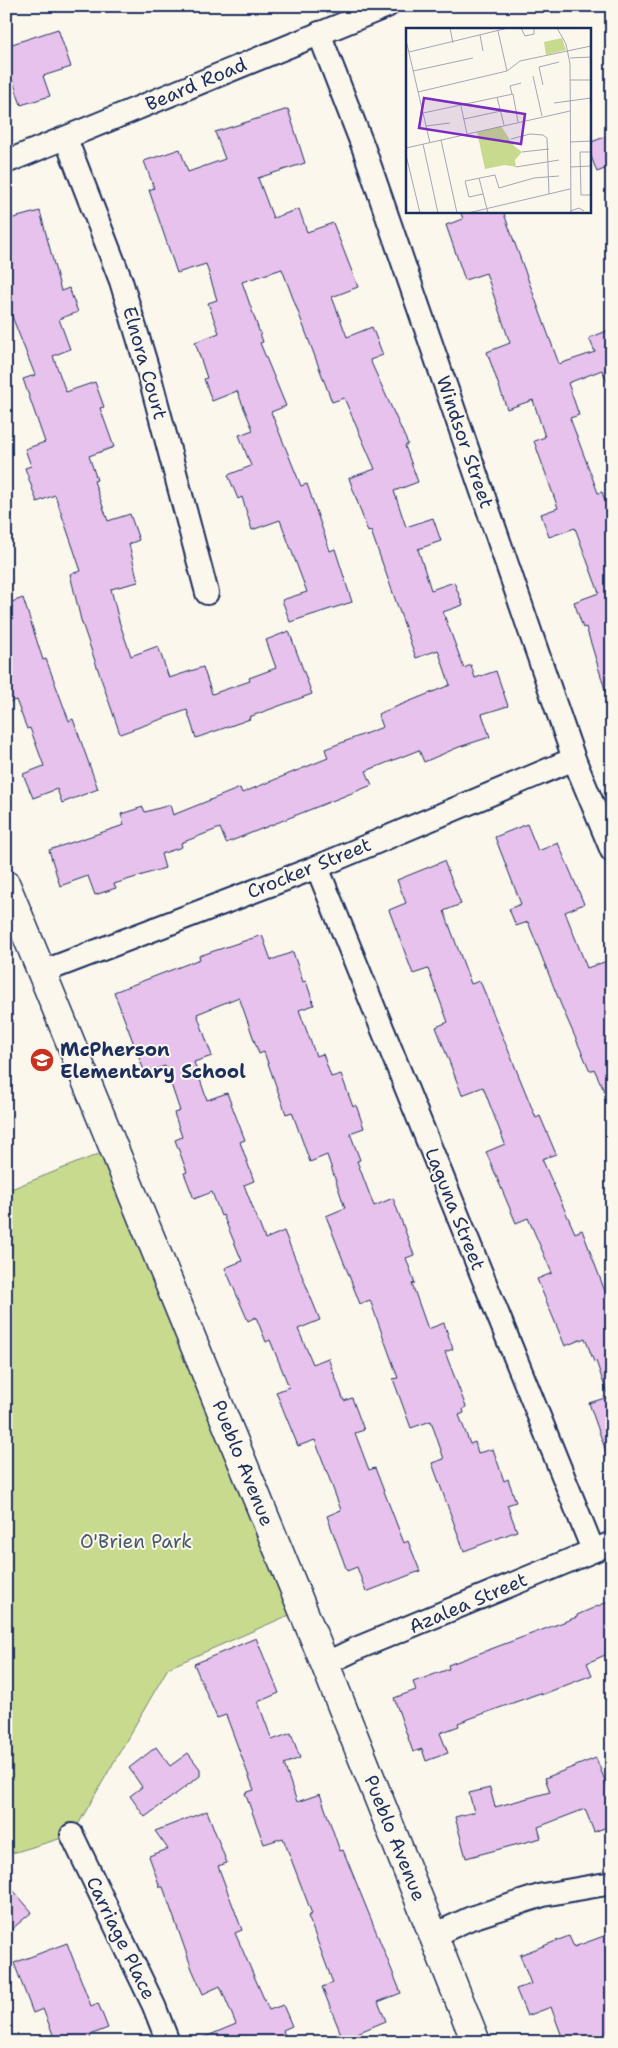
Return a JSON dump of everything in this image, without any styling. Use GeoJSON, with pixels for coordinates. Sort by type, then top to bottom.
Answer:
{"type":"FeatureCollection","features":[{"type":"Feature","properties":{"kind":"street","name":"Beard Road"},"geometry":{"type":"LineString","coordinates":[[6,162],[387,6]]}},
{"type":"Feature","properties":{"kind":"street","name":"Windsor Street"},"geometry":{"type":"LineString","coordinates":[[319,33],[364,149],[574,759],[612,852]]}},
{"type":"Feature","properties":{"kind":"street","name":"Elnora Court"},"geometry":{"type":"LineString","coordinates":[[66,138],[121,280],[149,374],[207,593]]}},
{"type":"Feature","properties":{"kind":"street","name":"Crocker Street"},"geometry":{"type":"LineString","coordinates":[[42,972],[317,867],[574,759]]}},
{"type":"Feature","properties":{"kind":"street","name":"Laguna Street"},"geometry":{"type":"LineString","coordinates":[[317,867],[602,1547]]}},
{"type":"Feature","properties":{"kind":"street","name":"Pueblo Avenue"},"geometry":{"type":"LineString","coordinates":[[6,885],[434,1935],[470,2040]]}},
{"type":"Feature","properties":{"kind":"street","name":"Azalea Street"},"geometry":{"type":"LineString","coordinates":[[325,1664],[358,1648],[602,1547]]}},
{"type":"Feature","properties":{"kind":"street","name":"Carriage Place"},"geometry":{"type":"LineString","coordinates":[[72,1834],[154,2006],[168,2042]]}},
{"type":"Feature","properties":{"kind":"street"},"geometry":{"type":"LineString","coordinates":[[434,1935],[471,1918],[543,1894],[612,1882]]}},
{"type":"Feature","properties":{"kind":"green space","name":"O'Brien Park"},"geometry":{"type":"Polygon","coordinates":[[[114,1148],[303,1609],[168,1668],[72,1835],[6,1855],[6,1191],[114,1148]]]}},
{"type":"Feature","properties":{"kind":"building"},"geometry":{"type":"Polygon","coordinates":[[[58,29],[71,67],[43,76],[50,96],[21,105],[6,61],[6,46],[58,29]]]}},
{"type":"Feature","properties":{"kind":"building"},"geometry":{"type":"Polygon","coordinates":[[[288,109],[305,163],[258,178],[273,218],[299,209],[307,232],[333,223],[358,287],[332,297],[347,337],[372,327],[383,355],[370,360],[408,444],[405,446],[418,482],[394,491],[406,527],[433,518],[441,541],[418,549],[431,590],[454,582],[463,605],[443,612],[464,668],[471,665],[475,678],[496,671],[508,706],[482,714],[490,737],[459,747],[424,762],[419,750],[366,771],[372,785],[226,843],[220,828],[181,843],[182,847],[161,854],[165,868],[114,884],[116,888],[95,895],[88,876],[60,886],[49,850],[124,825],[121,814],[143,807],[145,812],[170,805],[173,815],[240,788],[242,793],[328,758],[325,749],[383,727],[378,714],[450,685],[438,650],[416,658],[371,531],[368,532],[349,478],[375,469],[344,398],[332,402],[282,269],[242,282],[263,342],[260,343],[286,406],[271,412],[301,486],[307,484],[330,551],[335,549],[352,602],[290,622],[282,600],[307,592],[280,520],[252,530],[242,497],[238,499],[228,475],[251,466],[239,435],[253,430],[237,391],[212,401],[204,379],[207,378],[195,342],[219,333],[208,303],[217,300],[206,264],[177,273],[149,190],[154,188],[144,161],[180,149],[188,172],[225,159],[215,132],[288,109]]]}},
{"type":"Feature","properties":{"kind":"building"},"geometry":{"type":"Polygon","coordinates":[[[612,134],[612,166],[597,172],[590,154],[590,143],[612,134]]]}},
{"type":"Feature","properties":{"kind":"building"},"geometry":{"type":"Polygon","coordinates":[[[40,211],[61,291],[69,288],[78,312],[59,319],[70,349],[53,356],[66,392],[95,382],[104,407],[100,408],[114,447],[89,456],[97,480],[94,481],[108,521],[130,514],[139,540],[129,544],[138,582],[111,589],[131,656],[158,646],[169,678],[203,667],[212,694],[250,681],[249,678],[276,668],[266,640],[289,631],[312,694],[196,738],[187,710],[120,734],[81,620],[70,574],[81,571],[55,495],[37,502],[25,468],[31,466],[25,449],[45,442],[23,379],[35,375],[6,301],[6,220],[40,211]]]}},
{"type":"Feature","properties":{"kind":"building"},"geometry":{"type":"Polygon","coordinates":[[[460,212],[503,212],[559,364],[595,352],[589,338],[612,329],[612,392],[602,370],[568,383],[579,415],[570,418],[598,493],[602,492],[612,519],[612,695],[607,696],[586,627],[583,628],[574,602],[599,593],[575,528],[549,537],[541,514],[558,508],[534,441],[545,437],[533,400],[507,409],[487,352],[510,343],[486,273],[465,280],[446,225],[463,219],[460,212]]]}},
{"type":"Feature","properties":{"kind":"building"},"geometry":{"type":"Polygon","coordinates":[[[23,598],[43,660],[46,659],[69,721],[73,719],[98,789],[62,803],[57,789],[33,798],[23,774],[44,766],[30,728],[27,729],[16,700],[6,703],[6,604],[23,598]]]}},
{"type":"Feature","properties":{"kind":"building"},"geometry":{"type":"Polygon","coordinates":[[[527,824],[538,851],[558,843],[584,904],[565,912],[587,968],[607,961],[612,974],[612,1108],[594,1069],[590,1071],[528,922],[516,926],[509,909],[521,904],[495,837],[527,824]]]}},
{"type":"Feature","properties":{"kind":"building"},"geometry":{"type":"Polygon","coordinates":[[[444,861],[461,904],[444,911],[471,984],[480,981],[536,1118],[540,1116],[556,1154],[542,1159],[575,1233],[582,1230],[612,1310],[612,1460],[609,1460],[589,1403],[611,1396],[608,1396],[596,1361],[594,1362],[585,1338],[565,1346],[537,1279],[552,1273],[528,1218],[516,1223],[486,1152],[505,1144],[483,1087],[462,1095],[436,1027],[448,1022],[428,969],[413,974],[389,910],[406,903],[397,880],[444,861]]]}},
{"type":"Feature","properties":{"kind":"building"},"geometry":{"type":"Polygon","coordinates":[[[262,935],[271,960],[293,952],[303,982],[306,981],[314,1005],[299,1010],[316,1056],[323,1054],[331,1077],[341,1074],[353,1107],[356,1105],[364,1128],[350,1133],[360,1160],[357,1161],[374,1206],[393,1198],[414,1255],[406,1258],[415,1283],[412,1284],[428,1329],[444,1323],[453,1349],[445,1352],[466,1407],[463,1409],[464,1413],[459,1415],[470,1444],[475,1442],[478,1453],[493,1449],[504,1481],[508,1479],[516,1502],[507,1505],[517,1531],[464,1551],[432,1463],[444,1459],[431,1421],[411,1428],[393,1379],[398,1378],[370,1300],[360,1304],[326,1216],[345,1208],[327,1155],[310,1162],[292,1112],[286,1114],[264,1052],[259,1054],[239,997],[197,1014],[212,1056],[194,1062],[207,1100],[227,1093],[245,1140],[240,1142],[254,1181],[244,1185],[265,1239],[284,1231],[320,1320],[298,1329],[313,1364],[328,1358],[344,1401],[352,1398],[364,1430],[355,1433],[369,1470],[375,1468],[404,1543],[408,1541],[420,1571],[366,1592],[357,1567],[347,1571],[327,1516],[341,1510],[315,1440],[298,1446],[276,1392],[289,1387],[270,1340],[266,1342],[256,1317],[248,1321],[225,1268],[242,1261],[223,1215],[221,1216],[212,1192],[194,1199],[184,1173],[187,1172],[175,1140],[182,1137],[174,1113],[180,1111],[165,1066],[145,1073],[114,992],[200,959],[199,956],[262,935]]]}},
{"type":"Feature","properties":{"kind":"building"},"geometry":{"type":"Polygon","coordinates":[[[612,1600],[612,1652],[587,1663],[592,1675],[541,1695],[540,1693],[458,1723],[459,1726],[440,1733],[448,1753],[426,1761],[422,1749],[413,1752],[394,1698],[416,1690],[413,1682],[449,1669],[448,1665],[577,1617],[577,1615],[612,1600]]]}},
{"type":"Feature","properties":{"kind":"building"},"geometry":{"type":"Polygon","coordinates":[[[256,1638],[279,1693],[258,1702],[272,1740],[291,1733],[300,1758],[284,1764],[297,1802],[320,1794],[340,1851],[343,1850],[401,1993],[378,2002],[386,2021],[343,2039],[322,1987],[333,1983],[308,1916],[312,1914],[283,1838],[264,1844],[245,1793],[254,1790],[226,1715],[217,1718],[194,1664],[256,1638]]]}},
{"type":"Feature","properties":{"kind":"building"},"geometry":{"type":"Polygon","coordinates":[[[156,1747],[170,1766],[188,1753],[200,1769],[200,1776],[145,1817],[130,1796],[142,1787],[129,1768],[156,1747]]]}},
{"type":"Feature","properties":{"kind":"building"},"geometry":{"type":"Polygon","coordinates":[[[596,1758],[612,1798],[612,1825],[594,1832],[585,1809],[538,1827],[541,1838],[466,1858],[455,1817],[474,1812],[469,1793],[490,1788],[495,1807],[550,1792],[545,1778],[596,1758]]]}},
{"type":"Feature","properties":{"kind":"building"},"geometry":{"type":"Polygon","coordinates":[[[207,1811],[227,1863],[218,1866],[242,1930],[235,1933],[269,2010],[283,2005],[292,2026],[283,2030],[287,2042],[193,2042],[236,2024],[220,1986],[203,1994],[192,1969],[163,1887],[160,1887],[149,1856],[168,1849],[155,1831],[207,1811]]]}},
{"type":"Feature","properties":{"kind":"building"},"geometry":{"type":"Polygon","coordinates":[[[6,1882],[32,1912],[6,1934],[6,1882]]]}},
{"type":"Feature","properties":{"kind":"building"},"geometry":{"type":"Polygon","coordinates":[[[612,1933],[612,2042],[564,2042],[551,2007],[527,2016],[516,1989],[531,1984],[520,1955],[569,1936],[574,1947],[612,1933]]]}},
{"type":"Feature","properties":{"kind":"building"},"geometry":{"type":"Polygon","coordinates":[[[67,1943],[91,2006],[98,2003],[108,2028],[90,2035],[92,2042],[56,2042],[43,2009],[33,2013],[14,1963],[67,1943]]]}},
{"type":"Feature","properties":{"kind":"place","name":"McPherson Elementary School"},"geometry":{"type":"Point","coordinates":[42,1060]}}]}
